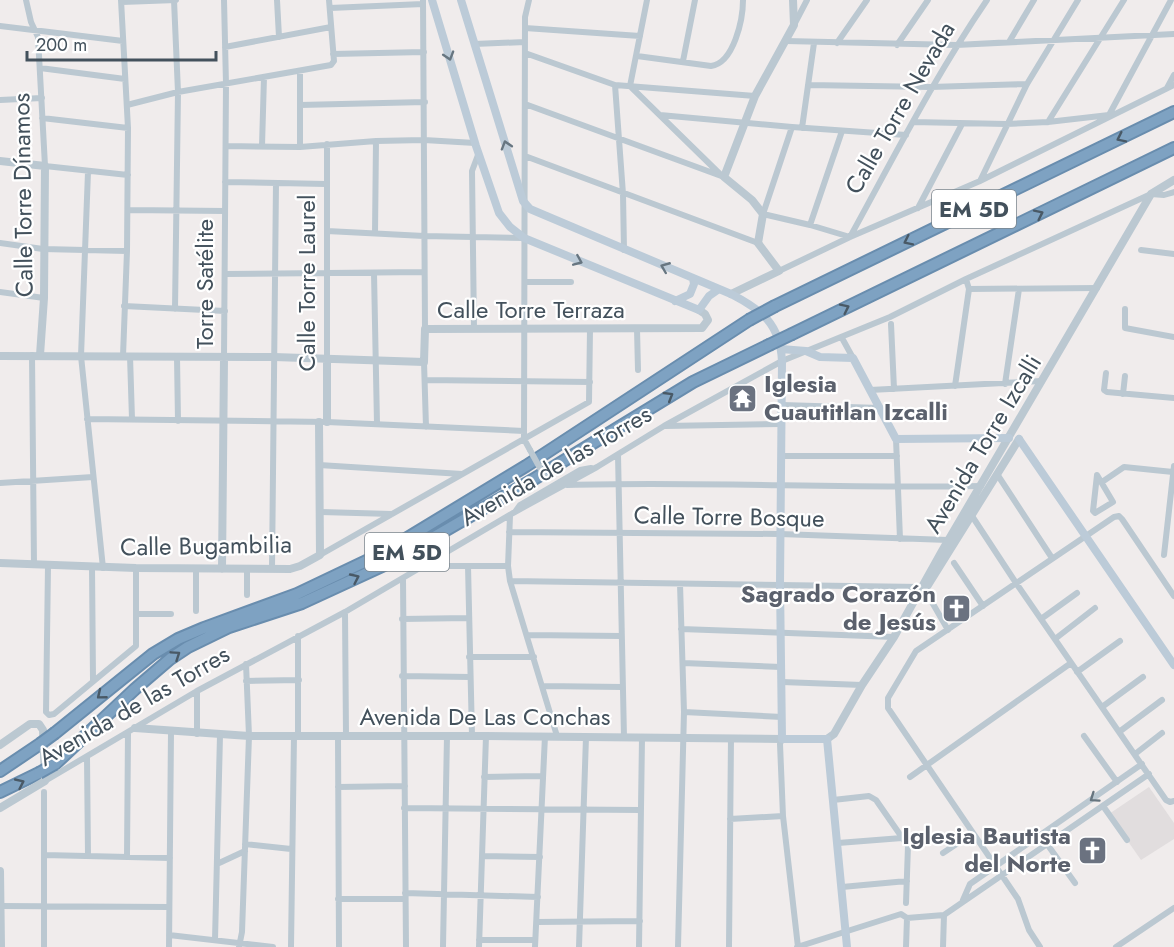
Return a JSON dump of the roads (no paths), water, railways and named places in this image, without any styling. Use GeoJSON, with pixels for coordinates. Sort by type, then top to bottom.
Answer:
{"type":"FeatureCollection","features":[{"type":"Feature","properties":{"kind":"highway","name":"EM 5D"},"geometry":{"type":"LineString","coordinates":[[0,771],[55,733],[153,654],[178,639],[204,627],[297,594],[381,554],[526,466],[749,320],[1174,112]]}},
{"type":"Feature","properties":{"kind":"highway","name":"EM 5D"},"geometry":{"type":"LineString","coordinates":[[0,792],[42,777],[135,689],[188,647],[229,627],[302,603],[391,562],[534,479],[693,382],[1174,148]]}},
{"type":"Feature","properties":{"kind":"main road"},"geometry":{"type":"LineString","coordinates":[[432,0],[478,155],[499,213],[510,227],[524,238],[699,310],[709,296],[719,289]]}},
{"type":"Feature","properties":{"kind":"main road"},"geometry":{"type":"LineString","coordinates":[[461,0],[524,201],[530,209],[731,294],[754,306],[770,322],[777,334],[782,361],[780,534],[782,739]]}},
{"type":"Feature","properties":{"kind":"main road"},"geometry":{"type":"LineString","coordinates":[[675,301],[690,294],[694,284],[693,279]]}},
{"type":"Feature","properties":{"kind":"main road"},"geometry":{"type":"LineString","coordinates":[[781,349],[806,351],[819,357],[853,358],[896,440],[1009,438]]}},
{"type":"Feature","properties":{"kind":"main road"},"geometry":{"type":"LineString","coordinates":[[1019,439],[1085,536],[1171,654],[1174,665]]}},
{"type":"Feature","properties":{"kind":"main road"},"geometry":{"type":"LineString","coordinates":[[830,737],[833,800],[847,947]]}},
{"type":"Feature","properties":{"kind":"main road","name":"Avenida De Las Conchas"},"geometry":{"type":"LineString","coordinates":[[782,739],[830,737]]}},
{"type":"Feature","properties":{"kind":"street","name":"Calle Torre Dínamos"},"geometry":{"type":"LineString","coordinates":[[26,0],[31,22],[36,31],[45,166],[44,298],[36,355]]}},
{"type":"Feature","properties":{"kind":"street"},"geometry":{"type":"LineString","coordinates":[[132,419],[124,306],[128,210],[128,128],[122,1],[175,0],[178,92],[175,309]]}},
{"type":"Feature","properties":{"kind":"street","name":"Torre Satélite"},"geometry":{"type":"LineString","coordinates":[[222,569],[226,146],[224,0]]}},
{"type":"Feature","properties":{"kind":"street"},"geometry":{"type":"LineString","coordinates":[[277,0],[279,37]]}},
{"type":"Feature","properties":{"kind":"street"},"geometry":{"type":"LineString","coordinates":[[127,105],[178,92],[334,64],[329,0]]}},
{"type":"Feature","properties":{"kind":"street"},"geometry":{"type":"LineString","coordinates":[[529,0],[525,28],[524,435],[551,487]]}},
{"type":"Feature","properties":{"kind":"street"},"geometry":{"type":"LineString","coordinates":[[630,86],[647,0]]}},
{"type":"Feature","properties":{"kind":"street"},"geometry":{"type":"LineString","coordinates":[[683,61],[695,0]]}},
{"type":"Feature","properties":{"kind":"street"},"geometry":{"type":"LineString","coordinates":[[637,56],[718,65],[723,61],[740,30],[743,0]]}},
{"type":"Feature","properties":{"kind":"street"},"geometry":{"type":"LineString","coordinates":[[793,0],[794,26]]}},
{"type":"Feature","properties":{"kind":"street"},"geometry":{"type":"LineString","coordinates":[[724,177],[755,96],[807,0]]}},
{"type":"Feature","properties":{"kind":"street"},"geometry":{"type":"LineString","coordinates":[[837,43],[867,0]]}},
{"type":"Feature","properties":{"kind":"street"},"geometry":{"type":"LineString","coordinates":[[897,45],[928,0]]}},
{"type":"Feature","properties":{"kind":"street","name":"Calle Torre Nevada"},"geometry":{"type":"LineString","coordinates":[[850,237],[956,45],[987,0]]}},
{"type":"Feature","properties":{"kind":"street"},"geometry":{"type":"LineString","coordinates":[[1008,42],[1034,0]]}},
{"type":"Feature","properties":{"kind":"street"},"geometry":{"type":"LineString","coordinates":[[980,181],[1027,84],[1078,0]]}},
{"type":"Feature","properties":{"kind":"street"},"geometry":{"type":"LineString","coordinates":[[1048,123],[1125,0]]}},
{"type":"Feature","properties":{"kind":"street"},"geometry":{"type":"LineString","coordinates":[[1109,116],[1171,0]]}},
{"type":"Feature","properties":{"kind":"street"},"geometry":{"type":"LineString","coordinates":[[330,8],[423,2],[426,427]]}},
{"type":"Feature","properties":{"kind":"street"},"geometry":{"type":"LineString","coordinates":[[0,26],[123,41]]}},
{"type":"Feature","properties":{"kind":"street"},"geometry":{"type":"LineString","coordinates":[[225,47],[331,27]]}},
{"type":"Feature","properties":{"kind":"street"},"geometry":{"type":"LineString","coordinates":[[525,28],[640,36]]}},
{"type":"Feature","properties":{"kind":"street"},"geometry":{"type":"LineString","coordinates":[[786,41],[956,45],[1174,34]]}},
{"type":"Feature","properties":{"kind":"street"},"geometry":{"type":"LineString","coordinates":[[474,44],[525,42]]}},
{"type":"Feature","properties":{"kind":"street"},"geometry":{"type":"LineString","coordinates":[[802,128],[814,43]]}},
{"type":"Feature","properties":{"kind":"street"},"geometry":{"type":"LineString","coordinates":[[333,54],[424,52]]}},
{"type":"Feature","properties":{"kind":"street"},"geometry":{"type":"LineString","coordinates":[[525,53],[615,85],[755,96]]}},
{"type":"Feature","properties":{"kind":"street"},"geometry":{"type":"LineString","coordinates":[[40,68],[125,79]]}},
{"type":"Feature","properties":{"kind":"street"},"geometry":{"type":"LineString","coordinates":[[300,71],[300,147]]}},
{"type":"Feature","properties":{"kind":"street"},"geometry":{"type":"LineString","coordinates":[[1167,88],[1174,75]]}},
{"type":"Feature","properties":{"kind":"street"},"geometry":{"type":"LineString","coordinates":[[262,146],[264,77]]}},
{"type":"Feature","properties":{"kind":"street"},"geometry":{"type":"LineString","coordinates":[[808,85],[932,87],[1027,84]]}},
{"type":"Feature","properties":{"kind":"street"},"geometry":{"type":"LineString","coordinates":[[615,85],[623,194],[624,250]]}},
{"type":"Feature","properties":{"kind":"street"},"geometry":{"type":"LineString","coordinates":[[731,294],[850,237],[980,181],[1174,85]]}},
{"type":"Feature","properties":{"kind":"street"},"geometry":{"type":"LineString","coordinates":[[630,86],[724,177],[752,200],[763,214],[850,237]]}},
{"type":"Feature","properties":{"kind":"street"},"geometry":{"type":"LineString","coordinates":[[0,100],[42,98]]}},
{"type":"Feature","properties":{"kind":"street"},"geometry":{"type":"LineString","coordinates":[[300,105],[424,102]]}},
{"type":"Feature","properties":{"kind":"street"},"geometry":{"type":"LineString","coordinates":[[525,104],[724,177]]}},
{"type":"Feature","properties":{"kind":"street"},"geometry":{"type":"LineString","coordinates":[[660,115],[906,135]]}},
{"type":"Feature","properties":{"kind":"street"},"geometry":{"type":"LineString","coordinates":[[913,122],[1048,123],[1109,116]]}},
{"type":"Feature","properties":{"kind":"street"},"geometry":{"type":"LineString","coordinates":[[42,118],[128,128]]}},
{"type":"Feature","properties":{"kind":"street"},"geometry":{"type":"LineString","coordinates":[[917,208],[962,124]]}},
{"type":"Feature","properties":{"kind":"street"},"geometry":{"type":"LineString","coordinates":[[758,243],[763,214],[792,127]]}},
{"type":"Feature","properties":{"kind":"street"},"geometry":{"type":"LineString","coordinates":[[810,225],[842,130]]}},
{"type":"Feature","properties":{"kind":"street"},"geometry":{"type":"LineString","coordinates":[[226,146],[300,147],[424,140],[475,143]]}},
{"type":"Feature","properties":{"kind":"street"},"geometry":{"type":"LineString","coordinates":[[375,233],[376,141]]}},
{"type":"Feature","properties":{"kind":"street","name":"Calle Torre Laurel"},"geometry":{"type":"LineString","coordinates":[[320,555],[319,465],[327,359],[327,144]]}},
{"type":"Feature","properties":{"kind":"street"},"geometry":{"type":"LineString","coordinates":[[474,329],[472,171],[478,155]]}},
{"type":"Feature","properties":{"kind":"street"},"geometry":{"type":"LineString","coordinates":[[525,156],[758,243],[779,271]]}},
{"type":"Feature","properties":{"kind":"street"},"geometry":{"type":"LineString","coordinates":[[0,162],[128,175]]}},
{"type":"Feature","properties":{"kind":"street"},"geometry":{"type":"LineString","coordinates":[[88,172],[87,250],[81,356],[103,568]]}},
{"type":"Feature","properties":{"kind":"street","name":"Avenida Torre Izcalli"},"geometry":{"type":"LineString","coordinates":[[830,737],[923,588],[948,540],[1151,194],[1174,180]]}},
{"type":"Feature","properties":{"kind":"street"},"geometry":{"type":"LineString","coordinates":[[225,182],[326,184]]}},
{"type":"Feature","properties":{"kind":"street"},"geometry":{"type":"LineString","coordinates":[[272,569],[276,183]]}},
{"type":"Feature","properties":{"kind":"street","name":"Avenida de las Torres"},"geometry":{"type":"LineString","coordinates":[[0,808],[42,777],[87,756],[196,691],[345,612],[567,485],[664,426],[782,361],[890,317],[966,279],[1151,194],[1164,195],[1174,192]]}},
{"type":"Feature","properties":{"kind":"street"},"geometry":{"type":"LineString","coordinates":[[128,210],[225,211]]}},
{"type":"Feature","properties":{"kind":"street"},"geometry":{"type":"LineString","coordinates":[[327,231],[524,238]]}},
{"type":"Feature","properties":{"kind":"street"},"geometry":{"type":"LineString","coordinates":[[0,243],[44,249],[127,251]]}},
{"type":"Feature","properties":{"kind":"street"},"geometry":{"type":"LineString","coordinates":[[1141,250],[1174,254]]}},
{"type":"Feature","properties":{"kind":"street"},"geometry":{"type":"LineString","coordinates":[[374,273],[377,424]]}},
{"type":"Feature","properties":{"kind":"street"},"geometry":{"type":"LineString","coordinates":[[225,274],[424,273]]}},
{"type":"Feature","properties":{"kind":"street"},"geometry":{"type":"LineString","coordinates":[[955,386],[969,290],[966,279]]}},
{"type":"Feature","properties":{"kind":"street"},"geometry":{"type":"LineString","coordinates":[[525,282],[571,282]]}},
{"type":"Feature","properties":{"kind":"street"},"geometry":{"type":"LineString","coordinates":[[969,290],[1097,288]]}},
{"type":"Feature","properties":{"kind":"street"},"geometry":{"type":"LineString","coordinates":[[1005,384],[1019,289]]}},
{"type":"Feature","properties":{"kind":"street"},"geometry":{"type":"LineString","coordinates":[[0,292],[44,298]]}},
{"type":"Feature","properties":{"kind":"street"},"geometry":{"type":"LineString","coordinates":[[124,306],[225,311]]}},
{"type":"Feature","properties":{"kind":"street"},"geometry":{"type":"LineString","coordinates":[[1125,309],[1125,328],[1174,337]]}},
{"type":"Feature","properties":{"kind":"street","name":"Calle Torre Terraza"},"geometry":{"type":"LineString","coordinates":[[425,329],[702,328],[708,320],[699,310]]}},
{"type":"Feature","properties":{"kind":"street"},"geometry":{"type":"LineString","coordinates":[[891,324],[894,389]]}},
{"type":"Feature","properties":{"kind":"street"},"geometry":{"type":"LineString","coordinates":[[425,380],[590,382],[590,328]]}},
{"type":"Feature","properties":{"kind":"street","name":"Calle Torre Terraza"},"geometry":{"type":"LineString","coordinates":[[637,329],[638,370]]}},
{"type":"Feature","properties":{"kind":"street"},"geometry":{"type":"LineString","coordinates":[[842,338],[853,358]]}},
{"type":"Feature","properties":{"kind":"street"},"geometry":{"type":"LineString","coordinates":[[34,565],[36,355]]}},
{"type":"Feature","properties":{"kind":"street"},"geometry":{"type":"LineString","coordinates":[[0,356],[274,357],[424,362]]}},
{"type":"Feature","properties":{"kind":"street"},"geometry":{"type":"LineString","coordinates":[[177,357],[178,420]]}},
{"type":"Feature","properties":{"kind":"street"},"geometry":{"type":"LineString","coordinates":[[1106,373],[1105,391],[1174,398]]}},
{"type":"Feature","properties":{"kind":"street"},"geometry":{"type":"LineString","coordinates":[[1123,394],[1125,376]]}},
{"type":"Feature","properties":{"kind":"street"},"geometry":{"type":"LineString","coordinates":[[870,390],[1042,381]]}},
{"type":"Feature","properties":{"kind":"street","name":"Calle Bugambilia"},"geometry":{"type":"LineString","coordinates":[[0,563],[103,568],[296,568],[464,474],[524,435],[586,404],[591,398],[590,382]]}},
{"type":"Feature","properties":{"kind":"street"},"geometry":{"type":"LineString","coordinates":[[782,405],[880,408]]}},
{"type":"Feature","properties":{"kind":"street"},"geometry":{"type":"LineString","coordinates":[[87,419],[323,422],[524,435]]}},
{"type":"Feature","properties":{"kind":"street"},"geometry":{"type":"LineString","coordinates":[[664,426],[781,424]]}},
{"type":"Feature","properties":{"kind":"street"},"geometry":{"type":"LineString","coordinates":[[923,588],[972,516],[1019,439]]}},
{"type":"Feature","properties":{"kind":"street"},"geometry":{"type":"LineString","coordinates":[[896,440],[900,539]]}},
{"type":"Feature","properties":{"kind":"street"},"geometry":{"type":"LineString","coordinates":[[618,455],[624,737]]}},
{"type":"Feature","properties":{"kind":"street"},"geometry":{"type":"LineString","coordinates":[[781,456],[897,456]]}},
{"type":"Feature","properties":{"kind":"street"},"geometry":{"type":"LineString","coordinates":[[319,465],[464,474]]}},
{"type":"Feature","properties":{"kind":"street"},"geometry":{"type":"LineString","coordinates":[[1164,555],[1172,506],[1174,466]]}},
{"type":"Feature","properties":{"kind":"street"},"geometry":{"type":"LineString","coordinates":[[557,736],[510,581],[508,566],[511,515],[520,505],[580,470],[597,467]]}},
{"type":"Feature","properties":{"kind":"street"},"geometry":{"type":"LineString","coordinates":[[1102,482],[1124,467],[1173,472]]}},
{"type":"Feature","properties":{"kind":"street"},"geometry":{"type":"LineString","coordinates":[[997,474],[1052,558]]}},
{"type":"Feature","properties":{"kind":"street"},"geometry":{"type":"LineString","coordinates":[[1096,476],[1102,482],[1113,502],[1094,513],[1096,476]]}},
{"type":"Feature","properties":{"kind":"street"},"geometry":{"type":"LineString","coordinates":[[0,483],[93,477]]}},
{"type":"Feature","properties":{"kind":"street"},"geometry":{"type":"LineString","coordinates":[[567,485],[618,483],[898,488],[981,486]]}},
{"type":"Feature","properties":{"kind":"street"},"geometry":{"type":"LineString","coordinates":[[321,512],[394,514]]}},
{"type":"Feature","properties":{"kind":"street"},"geometry":{"type":"LineString","coordinates":[[972,516],[1166,800],[1172,801]]}},
{"type":"Feature","properties":{"kind":"street"},"geometry":{"type":"LineString","coordinates":[[1040,947],[1029,930],[1018,899],[888,708],[888,698],[916,651],[1114,517],[1119,516],[1174,596]]}},
{"type":"Feature","properties":{"kind":"street","name":"Calle Torre Bosque"},"geometry":{"type":"LineString","coordinates":[[509,532],[780,534],[948,540]]}},
{"type":"Feature","properties":{"kind":"street"},"geometry":{"type":"LineString","coordinates":[[954,563],[983,606]]}},
{"type":"Feature","properties":{"kind":"street"},"geometry":{"type":"LineString","coordinates":[[48,566],[46,712],[49,715],[54,714],[136,646],[136,568]]}},
{"type":"Feature","properties":{"kind":"street"},"geometry":{"type":"LineString","coordinates":[[423,566],[508,566]]}},
{"type":"Feature","properties":{"kind":"street"},"geometry":{"type":"LineString","coordinates":[[468,566],[472,736]]}},
{"type":"Feature","properties":{"kind":"street"},"geometry":{"type":"LineString","coordinates":[[92,567],[93,680]]}},
{"type":"Feature","properties":{"kind":"street"},"geometry":{"type":"LineString","coordinates":[[196,569],[196,610]]}},
{"type":"Feature","properties":{"kind":"street"},"geometry":{"type":"LineString","coordinates":[[247,569],[247,595]]}},
{"type":"Feature","properties":{"kind":"street"},"geometry":{"type":"LineString","coordinates":[[403,578],[406,947]]}},
{"type":"Feature","properties":{"kind":"street"},"geometry":{"type":"LineString","coordinates":[[510,581],[923,588]]}},
{"type":"Feature","properties":{"kind":"street"},"geometry":{"type":"LineString","coordinates":[[678,947],[684,738],[680,584]]}},
{"type":"Feature","properties":{"kind":"street"},"geometry":{"type":"LineString","coordinates":[[923,588],[948,630]]}},
{"type":"Feature","properties":{"kind":"street"},"geometry":{"type":"LineString","coordinates":[[1041,620],[1077,592]]}},
{"type":"Feature","properties":{"kind":"street"},"geometry":{"type":"LineString","coordinates":[[1054,639],[1095,608]]}},
{"type":"Feature","properties":{"kind":"street"},"geometry":{"type":"LineString","coordinates":[[339,947],[338,787],[342,736],[345,612]]}},
{"type":"Feature","properties":{"kind":"street"},"geometry":{"type":"LineString","coordinates":[[137,614],[171,614]]}},
{"type":"Feature","properties":{"kind":"street"},"geometry":{"type":"LineString","coordinates":[[402,619],[468,618]]}},
{"type":"Feature","properties":{"kind":"street"},"geometry":{"type":"LineString","coordinates":[[681,629],[894,637]]}},
{"type":"Feature","properties":{"kind":"street"},"geometry":{"type":"LineString","coordinates":[[527,635],[621,636]]}},
{"type":"Feature","properties":{"kind":"street"},"geometry":{"type":"LineString","coordinates":[[291,947],[291,849],[299,681],[298,636]]}},
{"type":"Feature","properties":{"kind":"street"},"geometry":{"type":"LineString","coordinates":[[1077,672],[1120,641]]}},
{"type":"Feature","properties":{"kind":"street"},"geometry":{"type":"LineString","coordinates":[[469,657],[534,657]]}},
{"type":"Feature","properties":{"kind":"street"},"geometry":{"type":"LineString","coordinates":[[682,663],[782,667]]}},
{"type":"Feature","properties":{"kind":"street"},"geometry":{"type":"LineString","coordinates":[[910,777],[1071,663]]}},
{"type":"Feature","properties":{"kind":"street"},"geometry":{"type":"LineString","coordinates":[[240,945],[249,736],[246,664]]}},
{"type":"Feature","properties":{"kind":"street"},"geometry":{"type":"LineString","coordinates":[[402,676],[470,677]]}},
{"type":"Feature","properties":{"kind":"street"},"geometry":{"type":"LineString","coordinates":[[1102,707],[1143,677]]}},
{"type":"Feature","properties":{"kind":"street"},"geometry":{"type":"LineString","coordinates":[[246,681],[299,681]]}},
{"type":"Feature","properties":{"kind":"street"},"geometry":{"type":"LineString","coordinates":[[782,682],[862,686]]}},
{"type":"Feature","properties":{"kind":"street"},"geometry":{"type":"LineString","coordinates":[[543,686],[622,687]]}},
{"type":"Feature","properties":{"kind":"street"},"geometry":{"type":"LineString","coordinates":[[196,691],[197,734]]}},
{"type":"Feature","properties":{"kind":"street"},"geometry":{"type":"LineString","coordinates":[[1119,732],[1162,700]]}},
{"type":"Feature","properties":{"kind":"street"},"geometry":{"type":"LineString","coordinates":[[684,712],[782,717]]}},
{"type":"Feature","properties":{"kind":"street"},"geometry":{"type":"LineString","coordinates":[[0,745],[30,724],[39,724],[44,730],[42,777]]}},
{"type":"Feature","properties":{"kind":"street"},"geometry":{"type":"LineString","coordinates":[[127,857],[132,731]]}},
{"type":"Feature","properties":{"kind":"street","name":"Avenida De Las Conchas"},"geometry":{"type":"LineString","coordinates":[[132,731],[249,736],[486,735],[782,739]]}},
{"type":"Feature","properties":{"kind":"street"},"geometry":{"type":"LineString","coordinates":[[169,947],[171,732]]}},
{"type":"Feature","properties":{"kind":"street"},"geometry":{"type":"LineString","coordinates":[[1135,754],[1162,733]]}},
{"type":"Feature","properties":{"kind":"street"},"geometry":{"type":"LineString","coordinates":[[215,940],[220,735]]}},
{"type":"Feature","properties":{"kind":"street"},"geometry":{"type":"LineString","coordinates":[[486,735],[479,943],[535,943],[545,736]]}},
{"type":"Feature","properties":{"kind":"street"},"geometry":{"type":"LineString","coordinates":[[1084,735],[1117,782]]}},
{"type":"Feature","properties":{"kind":"street"},"geometry":{"type":"LineString","coordinates":[[444,947],[447,736]]}},
{"type":"Feature","properties":{"kind":"street"},"geometry":{"type":"LineString","coordinates":[[579,947],[586,737]]}},
{"type":"Feature","properties":{"kind":"street"},"geometry":{"type":"LineString","coordinates":[[639,947],[642,738]]}},
{"type":"Feature","properties":{"kind":"street"},"geometry":{"type":"LineString","coordinates":[[729,947],[731,738]]}},
{"type":"Feature","properties":{"kind":"street"},"geometry":{"type":"LineString","coordinates":[[782,739],[780,744],[783,816],[798,947],[846,931],[905,916],[944,915],[1149,774]]}},
{"type":"Feature","properties":{"kind":"street"},"geometry":{"type":"LineString","coordinates":[[87,756],[88,856]]}},
{"type":"Feature","properties":{"kind":"street"},"geometry":{"type":"LineString","coordinates":[[963,901],[970,884],[1142,764]]}},
{"type":"Feature","properties":{"kind":"street"},"geometry":{"type":"LineString","coordinates":[[484,777],[542,776]]}},
{"type":"Feature","properties":{"kind":"street"},"geometry":{"type":"LineString","coordinates":[[338,787],[405,786]]}},
{"type":"Feature","properties":{"kind":"street"},"geometry":{"type":"LineString","coordinates":[[44,792],[44,947]]}},
{"type":"Feature","properties":{"kind":"street"},"geometry":{"type":"LineString","coordinates":[[833,800],[873,797],[909,850],[906,903]]}},
{"type":"Feature","properties":{"kind":"street"},"geometry":{"type":"LineString","coordinates":[[1103,806],[1127,840]]}},
{"type":"Feature","properties":{"kind":"street"},"geometry":{"type":"LineString","coordinates":[[404,808],[641,810]]}},
{"type":"Feature","properties":{"kind":"street"},"geometry":{"type":"LineString","coordinates":[[730,819],[783,816]]}},
{"type":"Feature","properties":{"kind":"street"},"geometry":{"type":"LineString","coordinates":[[943,853],[974,833]]}},
{"type":"Feature","properties":{"kind":"street"},"geometry":{"type":"LineString","coordinates":[[838,843],[902,838]]}},
{"type":"Feature","properties":{"kind":"street"},"geometry":{"type":"LineString","coordinates":[[1033,841],[1039,850]]}},
{"type":"Feature","properties":{"kind":"street"},"geometry":{"type":"LineString","coordinates":[[1047,844],[1075,883]]}},
{"type":"Feature","properties":{"kind":"street"},"geometry":{"type":"LineString","coordinates":[[217,864],[245,848],[291,849]]}},
{"type":"Feature","properties":{"kind":"street"},"geometry":{"type":"LineString","coordinates":[[44,855],[170,858]]}},
{"type":"Feature","properties":{"kind":"street"},"geometry":{"type":"LineString","coordinates":[[482,856],[540,857]]}},
{"type":"Feature","properties":{"kind":"street"},"geometry":{"type":"LineString","coordinates":[[0,872],[1,947]]}},
{"type":"Feature","properties":{"kind":"street"},"geometry":{"type":"LineString","coordinates":[[842,887],[907,881]]}},
{"type":"Feature","properties":{"kind":"street"},"geometry":{"type":"LineString","coordinates":[[338,899],[444,893],[538,897]]}},
{"type":"Feature","properties":{"kind":"street"},"geometry":{"type":"LineString","coordinates":[[0,906],[169,907]]}},
{"type":"Feature","properties":{"kind":"street"},"geometry":{"type":"LineString","coordinates":[[1116,947],[1174,908]]}},
{"type":"Feature","properties":{"kind":"street"},"geometry":{"type":"LineString","coordinates":[[943,947],[944,915]]}},
{"type":"Feature","properties":{"kind":"street"},"geometry":{"type":"LineString","coordinates":[[905,916],[906,947]]}},
{"type":"Feature","properties":{"kind":"street"},"geometry":{"type":"LineString","coordinates":[[537,922],[640,921]]}},
{"type":"Feature","properties":{"kind":"street"},"geometry":{"type":"LineString","coordinates":[[169,934],[240,945],[273,947]]}},
{"type":"Feature","properties":{"kind":"place","name":"Iglesia Cuautitlan Izcalli"},"geometry":{"type":"Point","coordinates":[743,398]}},
{"type":"Feature","properties":{"kind":"place","name":"Sagrado Corazón de Jesús"},"geometry":{"type":"Point","coordinates":[957,608]}},
{"type":"Feature","properties":{"kind":"place","name":"Iglesia Bautista del Norte"},"geometry":{"type":"Point","coordinates":[1092,850]}}]}
